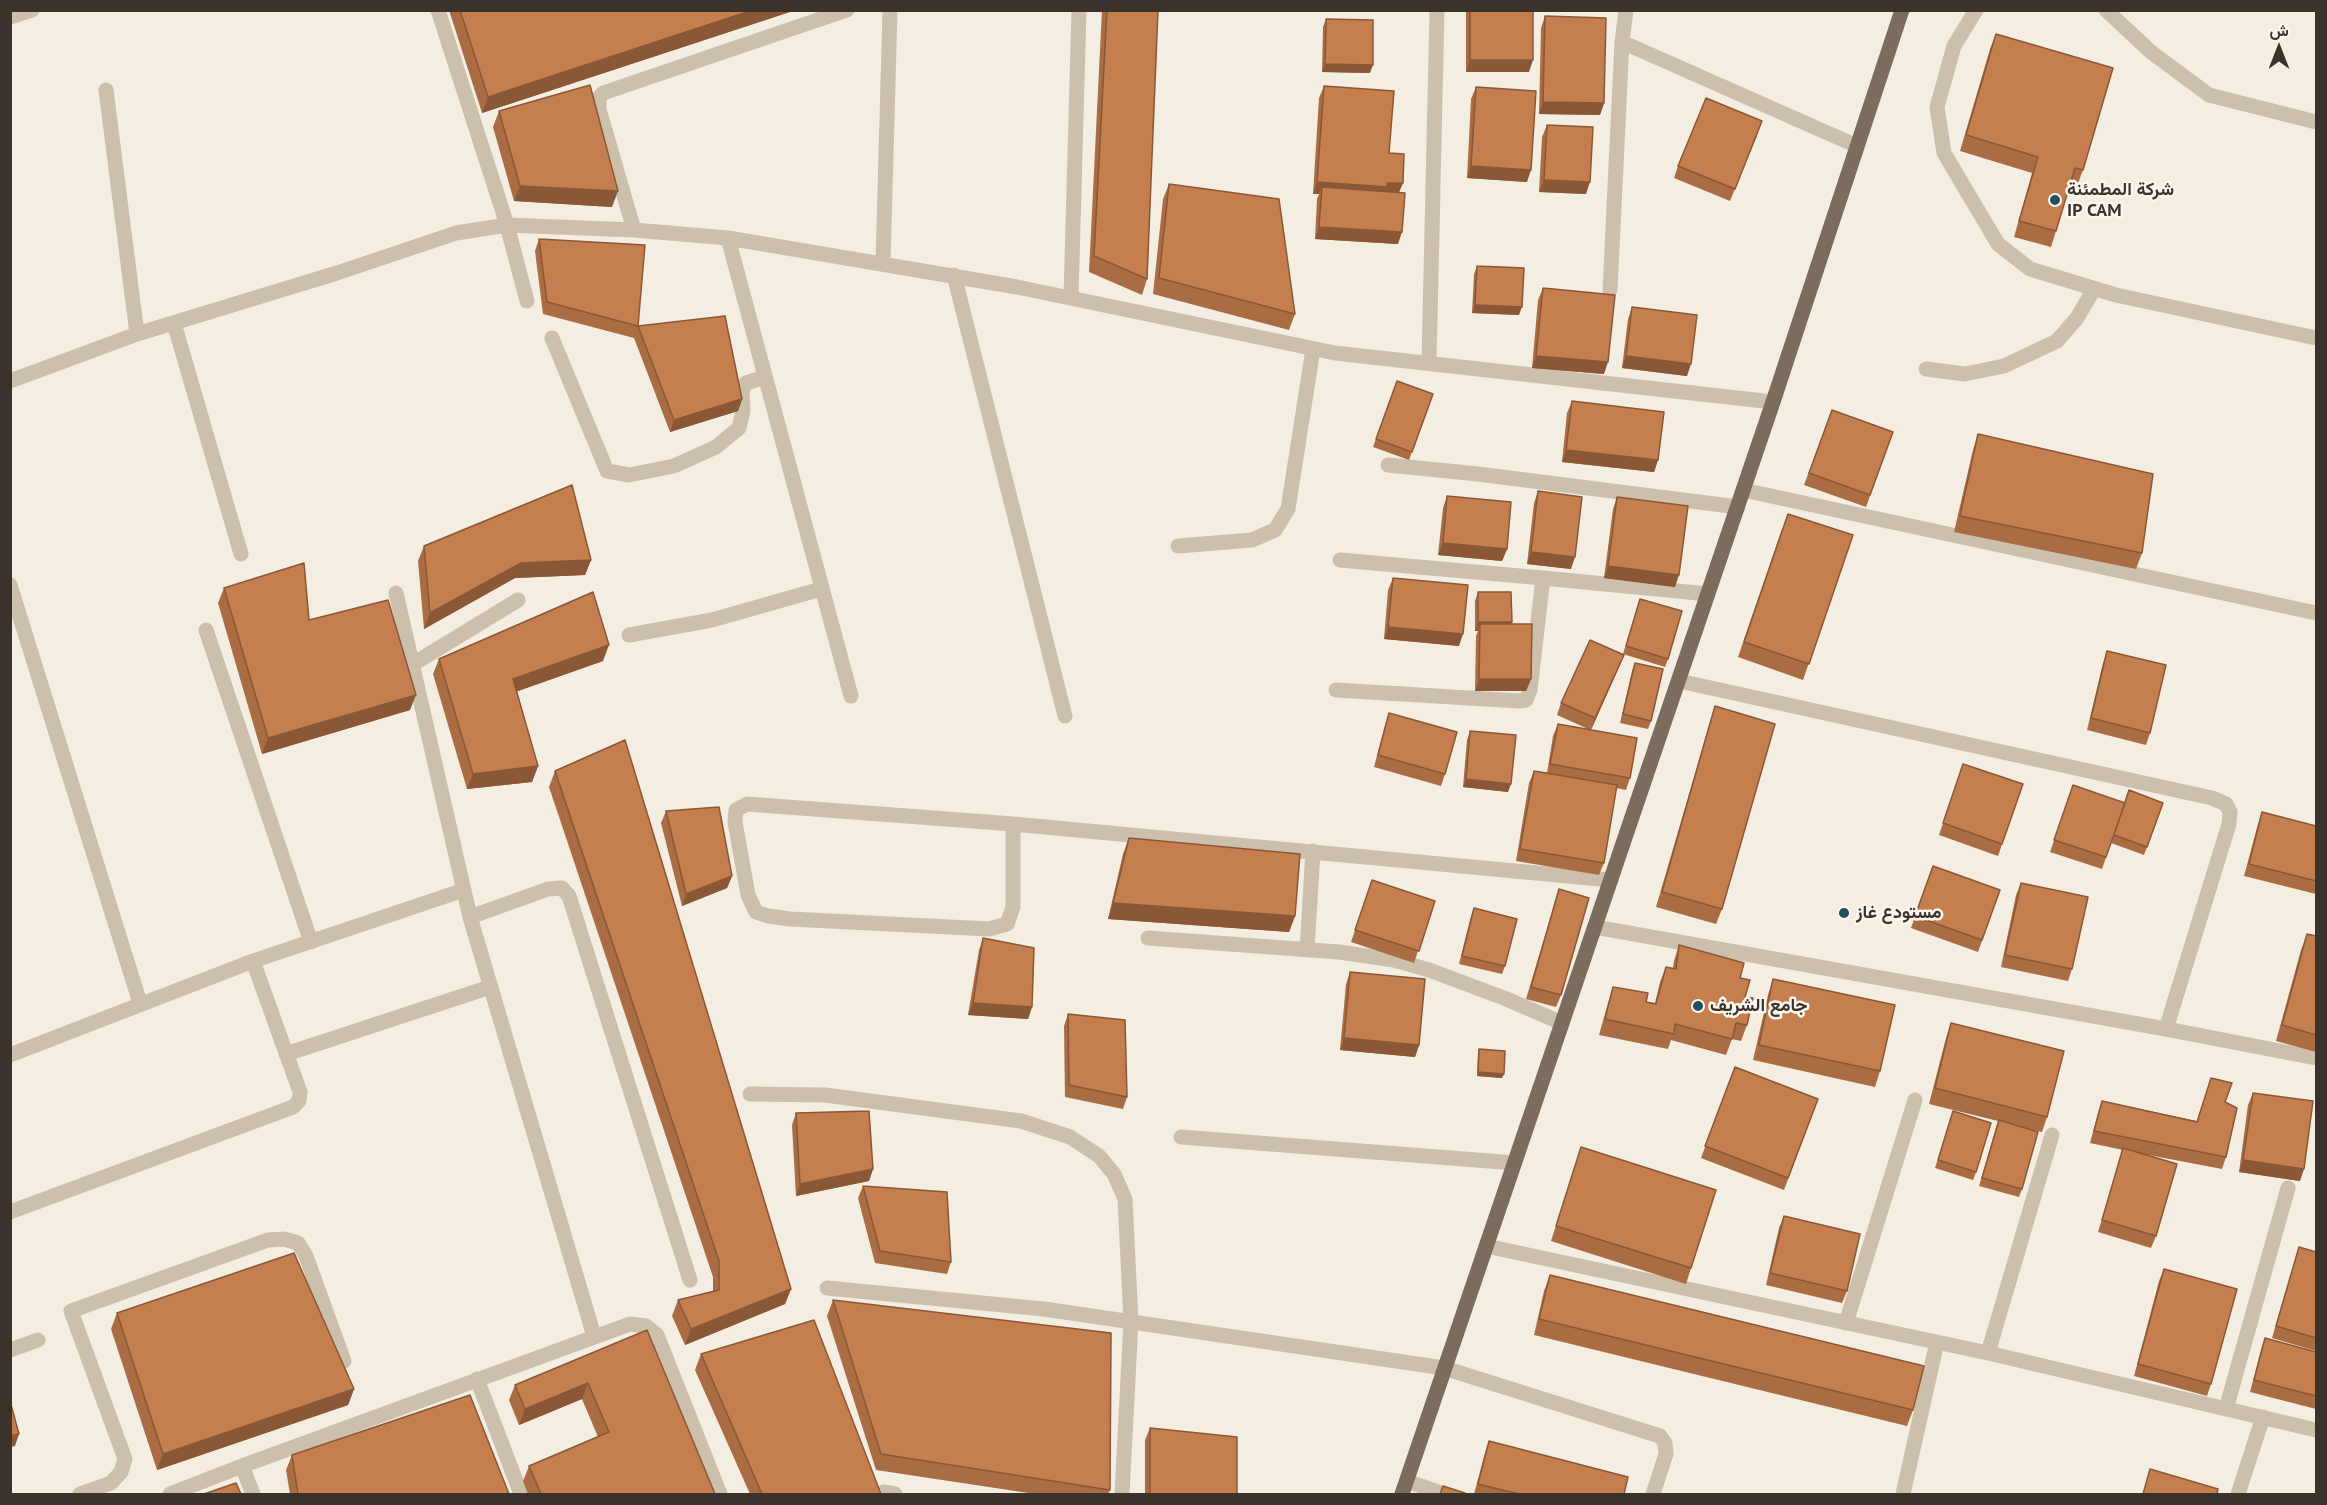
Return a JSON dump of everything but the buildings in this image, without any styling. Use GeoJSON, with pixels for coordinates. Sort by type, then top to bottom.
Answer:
{"type":"FeatureCollection","features":[{"type":"Feature","properties":{"kind":"main road"},"geometry":{"type":"LineString","coordinates":[[1404,1488],[1738,507],[1902,10]]}},
{"type":"Feature","properties":{"kind":"street"},"geometry":{"type":"LineString","coordinates":[[10,17],[32,10]]}},
{"type":"Feature","properties":{"kind":"street"},"geometry":{"type":"LineString","coordinates":[[438,10],[507,225],[527,300]]}},
{"type":"Feature","properties":{"kind":"street"},"geometry":{"type":"LineString","coordinates":[[634,230],[599,109],[599,98],[603,93],[847,10]]}},
{"type":"Feature","properties":{"kind":"street"},"geometry":{"type":"LineString","coordinates":[[882,263],[890,10]]}},
{"type":"Feature","properties":{"kind":"street"},"geometry":{"type":"LineString","coordinates":[[1071,297],[1079,10]]}},
{"type":"Feature","properties":{"kind":"street"},"geometry":{"type":"LineString","coordinates":[[1429,363],[1437,10]]}},
{"type":"Feature","properties":{"kind":"street"},"geometry":{"type":"LineString","coordinates":[[1610,290],[1622,42],[1626,10]]}},
{"type":"Feature","properties":{"kind":"street"},"geometry":{"type":"LineString","coordinates":[[1976,10],[1954,46],[1937,107],[1944,153],[1998,244],[2030,268],[2094,289],[2316,338]]}},
{"type":"Feature","properties":{"kind":"street"},"geometry":{"type":"LineString","coordinates":[[2106,10],[2151,52],[2209,95],[2316,122]]}},
{"type":"Feature","properties":{"kind":"street"},"geometry":{"type":"LineString","coordinates":[[1622,42],[1857,146]]}},
{"type":"Feature","properties":{"kind":"street"},"geometry":{"type":"LineString","coordinates":[[106,90],[137,334]]}},
{"type":"Feature","properties":{"kind":"street"},"geometry":{"type":"LineString","coordinates":[[10,381],[137,334],[337,273],[456,233],[507,225],[634,230],[728,238],[954,275],[1071,297],[1313,350],[1773,402]]}},
{"type":"Feature","properties":{"kind":"street"},"geometry":{"type":"LineString","coordinates":[[728,238],[851,696]]}},
{"type":"Feature","properties":{"kind":"street"},"geometry":{"type":"LineString","coordinates":[[954,275],[1065,716]]}},
{"type":"Feature","properties":{"kind":"street"},"geometry":{"type":"LineString","coordinates":[[1926,369],[1965,374],[2004,366],[2057,341],[2077,318],[2094,289]]}},
{"type":"Feature","properties":{"kind":"street"},"geometry":{"type":"LineString","coordinates":[[174,323],[241,554]]}},
{"type":"Feature","properties":{"kind":"street"},"geometry":{"type":"LineString","coordinates":[[552,338],[608,471],[629,475],[674,466],[716,447],[740,428],[743,411],[742,391],[747,383],[765,378]]}},
{"type":"Feature","properties":{"kind":"street"},"geometry":{"type":"LineString","coordinates":[[1178,546],[1252,540],[1275,530],[1288,509],[1313,350]]}},
{"type":"Feature","properties":{"kind":"street"},"geometry":{"type":"LineString","coordinates":[[1388,465],[1738,507]]}},
{"type":"Feature","properties":{"kind":"street"},"geometry":{"type":"LineString","coordinates":[[1743,490],[2316,613]]}},
{"type":"Feature","properties":{"kind":"street"},"geometry":{"type":"LineString","coordinates":[[1340,560],[1708,594]]}},
{"type":"Feature","properties":{"kind":"street"},"geometry":{"type":"LineString","coordinates":[[1336,690],[1526,700],[1530,690],[1543,578]]}},
{"type":"Feature","properties":{"kind":"street"},"geometry":{"type":"LineString","coordinates":[[10,585],[140,1003]]}},
{"type":"Feature","properties":{"kind":"street"},"geometry":{"type":"LineString","coordinates":[[629,635],[712,620],[821,589]]}},
{"type":"Feature","properties":{"kind":"street"},"geometry":{"type":"LineString","coordinates":[[396,593],[470,917],[594,1336]]}},
{"type":"Feature","properties":{"kind":"street"},"geometry":{"type":"LineString","coordinates":[[413,664],[518,600]]}},
{"type":"Feature","properties":{"kind":"street"},"geometry":{"type":"LineString","coordinates":[[206,630],[311,942]]}},
{"type":"Feature","properties":{"kind":"street"},"geometry":{"type":"LineString","coordinates":[[1679,681],[2212,798],[2226,804],[2230,812],[2229,824],[2166,1029]]}},
{"type":"Feature","properties":{"kind":"street"},"geometry":{"type":"LineString","coordinates":[[1013,824],[1013,907],[1007,924],[989,929],[790,919],[756,912],[748,895],[735,822],[736,810],[747,804],[1013,824],[1611,880]]}},
{"type":"Feature","properties":{"kind":"street"},"geometry":{"type":"LineString","coordinates":[[1307,950],[1313,851]]}},
{"type":"Feature","properties":{"kind":"street"},"geometry":{"type":"LineString","coordinates":[[470,917],[548,889],[562,888],[569,896],[690,1280]]}},
{"type":"Feature","properties":{"kind":"street"},"geometry":{"type":"LineString","coordinates":[[10,1055],[253,961],[464,890]]}},
{"type":"Feature","properties":{"kind":"street"},"geometry":{"type":"LineString","coordinates":[[1595,927],[2316,1058]]}},
{"type":"Feature","properties":{"kind":"street"},"geometry":{"type":"LineString","coordinates":[[1148,938],[1307,950],[1394,960],[1420,967],[1504,998],[1562,1023]]}},
{"type":"Feature","properties":{"kind":"street"},"geometry":{"type":"LineString","coordinates":[[10,1212],[293,1107],[299,1101],[300,1092],[253,961]]}},
{"type":"Feature","properties":{"kind":"street"},"geometry":{"type":"LineString","coordinates":[[286,1054],[490,987]]}},
{"type":"Feature","properties":{"kind":"street"},"geometry":{"type":"LineString","coordinates":[[750,1094],[825,1095],[1021,1121],[1070,1137],[1099,1156],[1114,1174],[1125,1199],[1131,1322],[1122,1494]]}},
{"type":"Feature","properties":{"kind":"street"},"geometry":{"type":"LineString","coordinates":[[1846,1323],[1915,1100]]}},
{"type":"Feature","properties":{"kind":"street"},"geometry":{"type":"LineString","coordinates":[[1988,1353],[2052,1135]]}},
{"type":"Feature","properties":{"kind":"street"},"geometry":{"type":"LineString","coordinates":[[1181,1137],[1515,1163]]}},
{"type":"Feature","properties":{"kind":"street"},"geometry":{"type":"LineString","coordinates":[[2226,1409],[2288,1188]]}},
{"type":"Feature","properties":{"kind":"street"},"geometry":{"type":"LineString","coordinates":[[80,1494],[111,1483],[121,1472],[125,1459],[71,1311],[268,1240],[284,1239],[298,1243],[306,1256],[344,1361]]}},
{"type":"Feature","properties":{"kind":"street"},"geometry":{"type":"LineString","coordinates":[[1486,1246],[1988,1353],[2316,1430]]}},
{"type":"Feature","properties":{"kind":"street"},"geometry":{"type":"LineString","coordinates":[[827,1287],[1044,1309],[1444,1368],[1660,1436],[1665,1443],[1666,1454],[1653,1494]]}},
{"type":"Feature","properties":{"kind":"street"},"geometry":{"type":"LineString","coordinates":[[170,1494],[630,1324],[646,1326],[657,1335],[720,1494]]}},
{"type":"Feature","properties":{"kind":"street"},"geometry":{"type":"LineString","coordinates":[[10,1350],[38,1340]]}},
{"type":"Feature","properties":{"kind":"street"},"geometry":{"type":"LineString","coordinates":[[1903,1494],[1937,1342]]}},
{"type":"Feature","properties":{"kind":"street"},"geometry":{"type":"LineString","coordinates":[[477,1379],[521,1494]]}},
{"type":"Feature","properties":{"kind":"street"},"geometry":{"type":"LineString","coordinates":[[2238,1494],[2263,1417]]}},
{"type":"Feature","properties":{"kind":"street"},"geometry":{"type":"LineString","coordinates":[[242,1466],[253,1494]]}},
{"type":"Feature","properties":{"kind":"street"},"geometry":{"type":"LineString","coordinates":[[1404,1488],[1444,1494]]}},
{"type":"Feature","properties":{"kind":"place","name":"شركة المطمئنة IP CAM"},"geometry":{"type":"Point","coordinates":[2055,200]}},
{"type":"Feature","properties":{"kind":"place","name":"مستودع غاز"},"geometry":{"type":"Point","coordinates":[1844,913]}},
{"type":"Feature","properties":{"kind":"place","name":"جامع الشريف"},"geometry":{"type":"Point","coordinates":[1698,1006]}}]}
